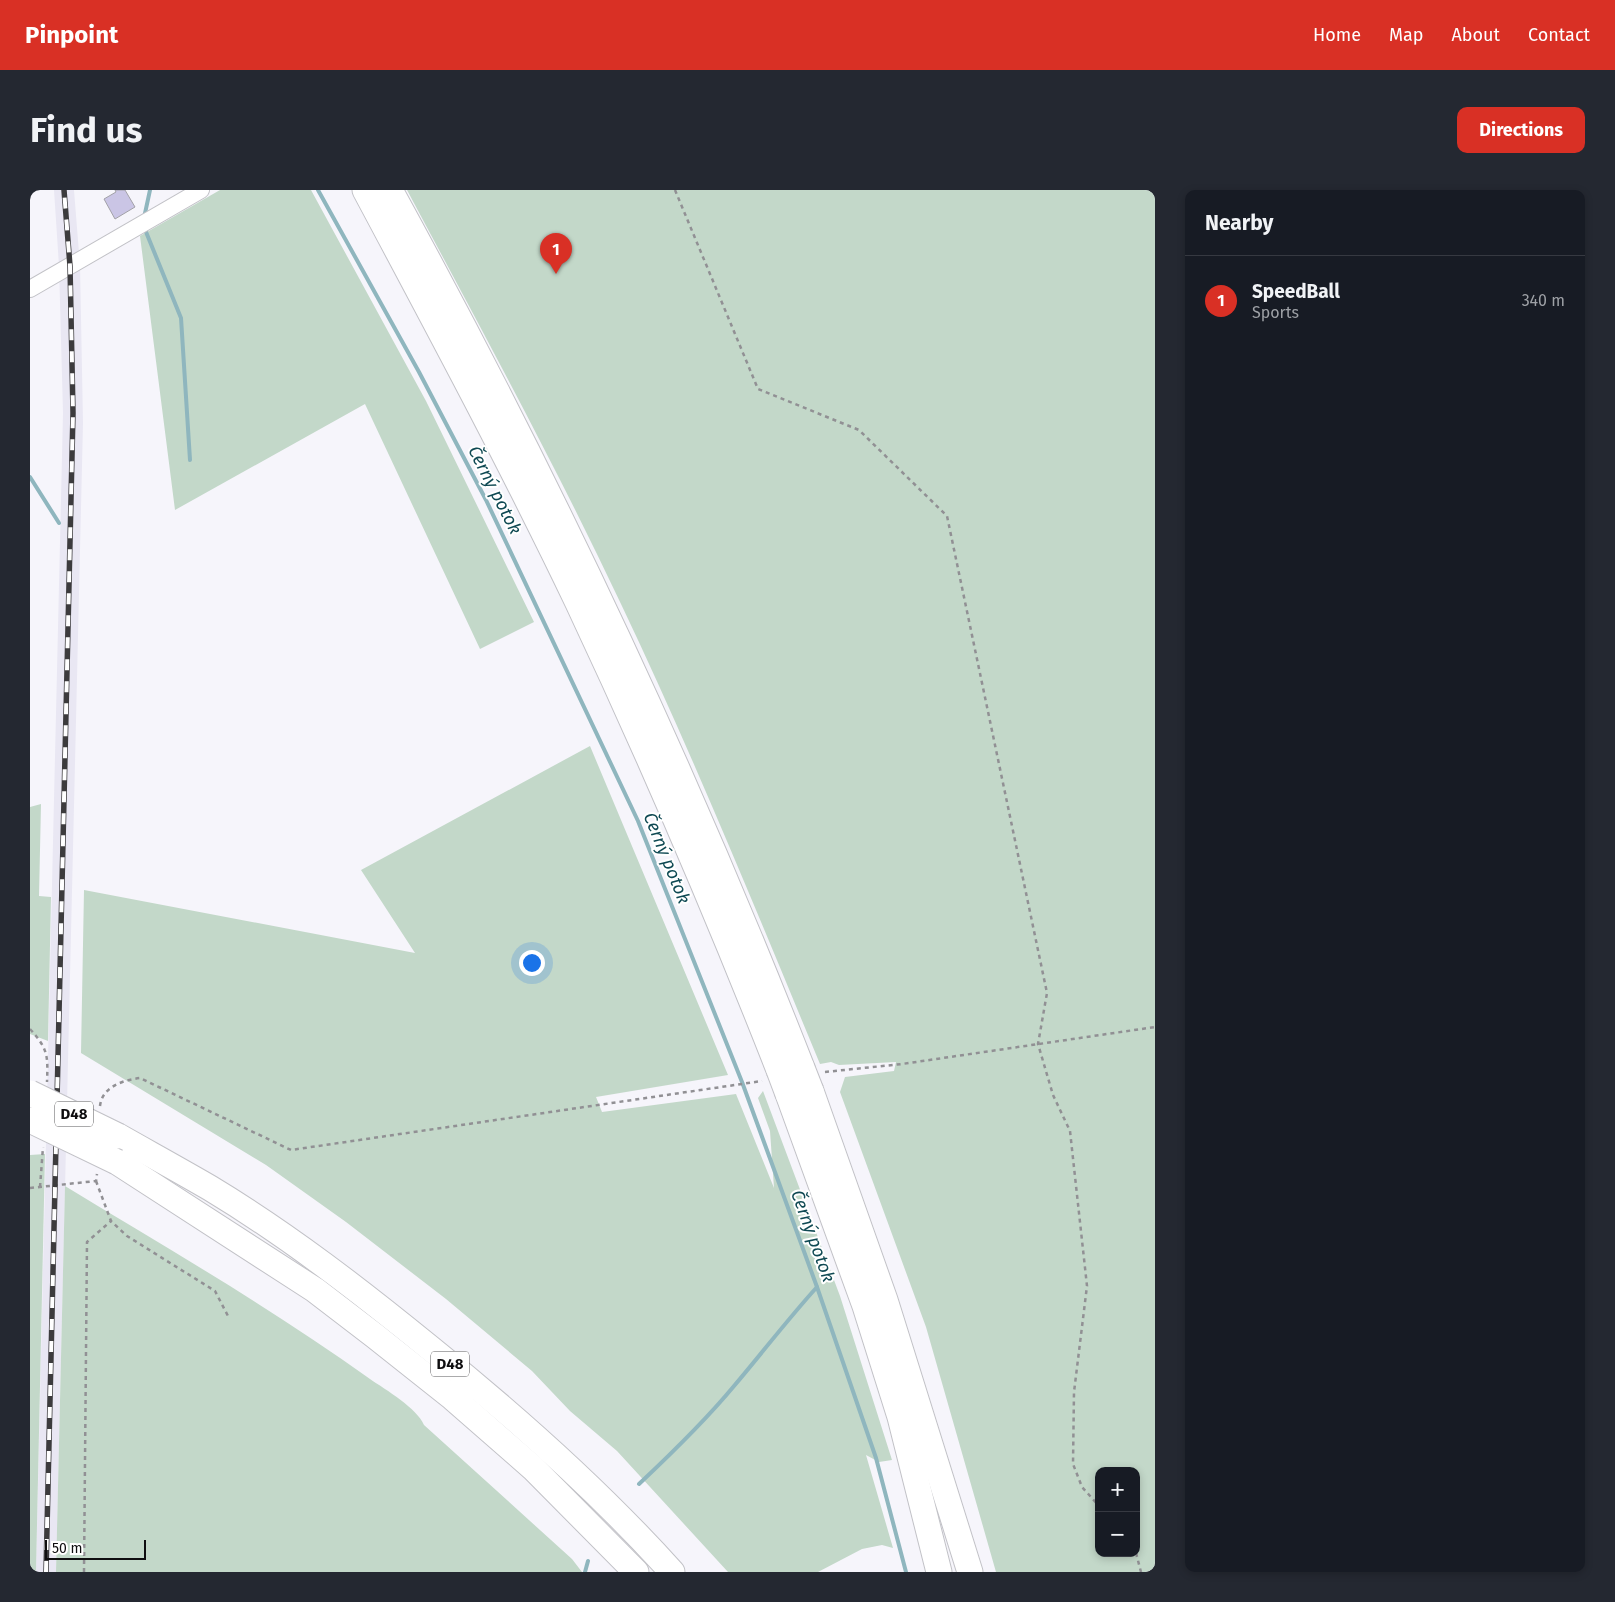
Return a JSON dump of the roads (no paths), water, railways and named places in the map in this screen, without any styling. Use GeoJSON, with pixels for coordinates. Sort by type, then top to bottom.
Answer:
{"type":"FeatureCollection","features":[{"type":"Feature","properties":{"kind":"highway"},"geometry":{"type":"LineString","coordinates":[[365,190],[479,406],[577,601],[795,1079],[900,1417],[939,1572]]}},
{"type":"Feature","properties":{"kind":"highway"},"geometry":{"type":"LineString","coordinates":[[390,190],[534,463],[601,600],[703,825],[795,1079],[885,1300],[970,1572]]}},
{"type":"Feature","properties":{"kind":"highway","name":"D48"},"geometry":{"type":"LineString","coordinates":[[30,1093],[118,1136],[249,1214],[304,1251],[389,1314],[551,1451],[629,1525],[672,1572]]}},
{"type":"Feature","properties":{"kind":"highway","name":"D48"},"geometry":{"type":"LineString","coordinates":[[30,1120],[117,1162],[298,1279],[375,1336],[453,1398],[534,1468],[636,1572]]}},
{"type":"Feature","properties":{"kind":"street"},"geometry":{"type":"LineString","coordinates":[[30,289],[200,190]]}},
{"type":"Feature","properties":{"kind":"waterway"},"geometry":{"type":"LineString","coordinates":[[144,218],[150,190]]}},
{"type":"Feature","properties":{"kind":"waterway","name":"Černý potok"},"geometry":{"type":"LineString","coordinates":[[318,190],[419,372],[486,500],[638,821],[742,1082],[817,1287],[876,1458],[906,1572]]}},
{"type":"Feature","properties":{"kind":"waterway"},"geometry":{"type":"LineString","coordinates":[[144,227],[181,318],[190,460]]}},
{"type":"Feature","properties":{"kind":"waterway"},"geometry":{"type":"LineString","coordinates":[[30,477],[59,523]]}},
{"type":"Feature","properties":{"kind":"waterway"},"geometry":{"type":"LineString","coordinates":[[639,1484],[712,1412],[817,1287]]}},
{"type":"Feature","properties":{"kind":"waterway"},"geometry":{"type":"LineString","coordinates":[[585,1572],[588,1561]]}},
{"type":"Feature","properties":{"kind":"railway"},"geometry":{"type":"LineString","coordinates":[[46,1572],[73,413],[70,266],[64,190]]}},
{"type":"Feature","properties":{"kind":"place","name":"SpeedBall"},"geometry":{"type":"Point","coordinates":[556,274]}}]}
